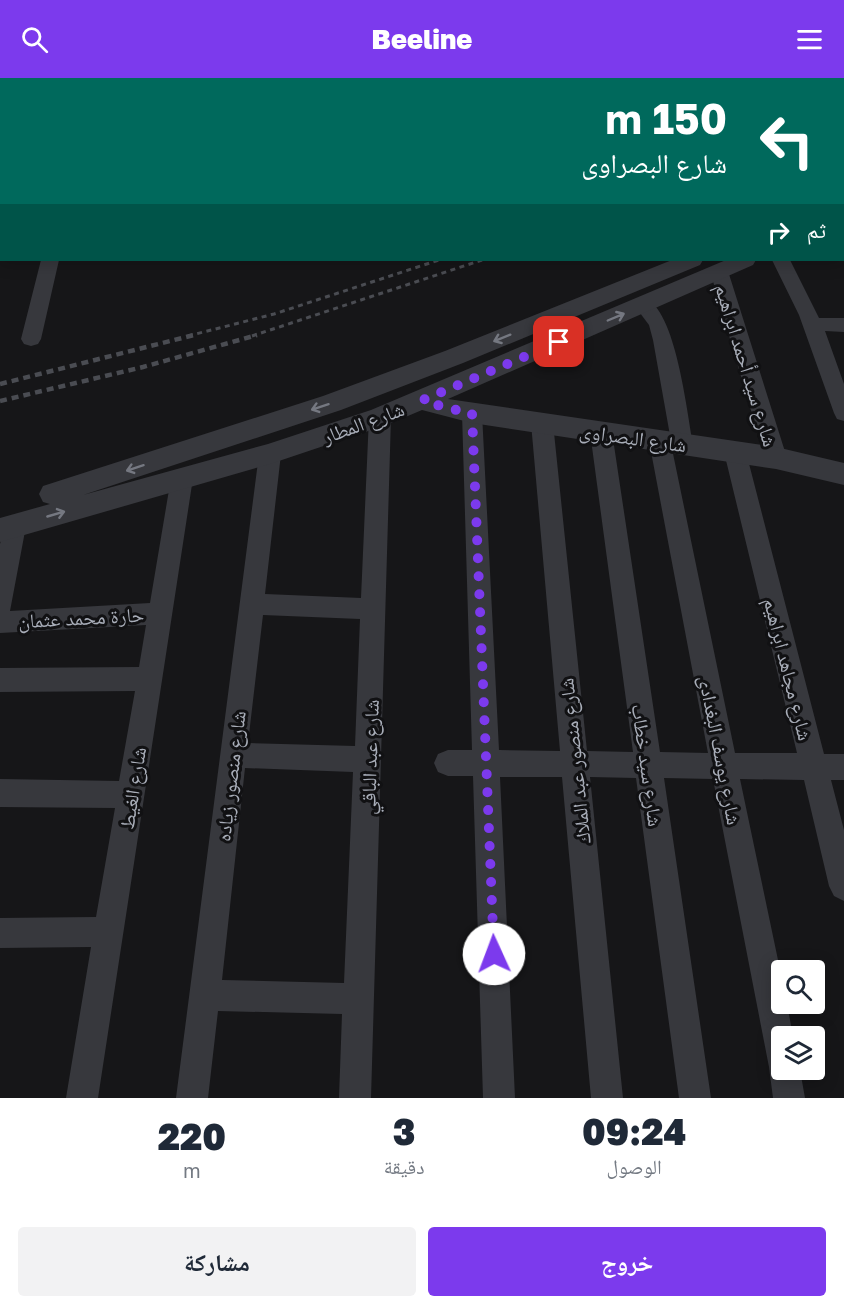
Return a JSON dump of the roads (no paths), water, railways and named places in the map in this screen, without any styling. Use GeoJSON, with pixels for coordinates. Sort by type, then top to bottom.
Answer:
{"type":"FeatureCollection","features":[{"type":"Feature","properties":{"kind":"street"},"geometry":{"type":"LineString","coordinates":[[31,339],[50,261]]}},
{"type":"Feature","properties":{"kind":"street","name":"شارع المطار"},"geometry":{"type":"LineString","coordinates":[[5,523],[454,357],[690,261]]}},
{"type":"Feature","properties":{"kind":"street","name":"شارع المطار"},"geometry":{"type":"LineString","coordinates":[[5,523],[270,454],[380,417],[742,261]]}},
{"type":"Feature","properties":{"kind":"street"},"geometry":{"type":"LineString","coordinates":[[782,261],[791,275],[840,393],[844,413]]}},
{"type":"Feature","properties":{"kind":"street","name":"شارع سيد أحمد ابراهيم"},"geometry":{"type":"LineString","coordinates":[[718,271],[776,458]]}},
{"type":"Feature","properties":{"kind":"street","name":"شارع يوسف البغدادى"},"geometry":{"type":"LineString","coordinates":[[644,305],[652,314],[663,340],[671,443],[724,766],[775,1026]]}},
{"type":"Feature","properties":{"kind":"street"},"geometry":{"type":"LineString","coordinates":[[811,324],[844,324]]}},
{"type":"Feature","properties":{"kind":"street"},"geometry":{"type":"LineString","coordinates":[[454,357],[473,378]]}},
{"type":"Feature","properties":{"kind":"street","name":"شارع البصراوى"},"geometry":{"type":"LineString","coordinates":[[423,400],[446,408],[472,413],[776,458],[844,474]]}},
{"type":"Feature","properties":{"kind":"street"},"geometry":{"type":"LineString","coordinates":[[472,413],[499,1098]]}},
{"type":"Feature","properties":{"kind":"street","name":"شارع عبد الباقي"},"geometry":{"type":"LineString","coordinates":[[355,1098],[380,417]]}},
{"type":"Feature","properties":{"kind":"street","name":"شارع منصور عبد الملاك"},"geometry":{"type":"LineString","coordinates":[[542,423],[607,1098]]}},
{"type":"Feature","properties":{"kind":"street","name":"شارع سيد خطاب"},"geometry":{"type":"LineString","coordinates":[[601,432],[695,1098]]}},
{"type":"Feature","properties":{"kind":"street","name":"شارع مجاهد ابراهيم"},"geometry":{"type":"LineString","coordinates":[[735,452],[844,886]]}},
{"type":"Feature","properties":{"kind":"street","name":"شارع منصور زياده"},"geometry":{"type":"LineString","coordinates":[[192,1098],[250,604],[270,454]]}},
{"type":"Feature","properties":{"kind":"street","name":"شارع الغيط"},"geometry":{"type":"LineString","coordinates":[[82,1098],[182,478]]}},
{"type":"Feature","properties":{"kind":"street"},"geometry":{"type":"LineString","coordinates":[[0,607],[5,523]]}},
{"type":"Feature","properties":{"kind":"street"},"geometry":{"type":"LineString","coordinates":[[250,604],[374,609]]}},
{"type":"Feature","properties":{"kind":"street","name":"حارة محمد عثمان"},"geometry":{"type":"LineString","coordinates":[[0,622],[161,612]]}},
{"type":"Feature","properties":{"kind":"street"},"geometry":{"type":"LineString","coordinates":[[0,680],[149,679]]}},
{"type":"Feature","properties":{"kind":"street"},"geometry":{"type":"LineString","coordinates":[[232,755],[369,759]]}},
{"type":"Feature","properties":{"kind":"street"},"geometry":{"type":"LineString","coordinates":[[448,763],[844,767]]}},
{"type":"Feature","properties":{"kind":"street"},"geometry":{"type":"LineString","coordinates":[[0,793],[130,795]]}},
{"type":"Feature","properties":{"kind":"street"},"geometry":{"type":"LineString","coordinates":[[0,933],[109,932]]}},
{"type":"Feature","properties":{"kind":"street"},"geometry":{"type":"LineString","coordinates":[[204,995],[359,999]]}},
{"type":"Feature","properties":{"kind":"street"},"geometry":{"type":"LineString","coordinates":[[786,1080],[789,1098]]}},
{"type":"Feature","properties":{"kind":"railway"},"geometry":{"type":"LineString","coordinates":[[188,336],[274,314],[436,261]]}},
{"type":"Feature","properties":{"kind":"railway"},"geometry":{"type":"LineString","coordinates":[[252,336],[479,261]]}},
{"type":"Feature","properties":{"kind":"railway"},"geometry":{"type":"LineString","coordinates":[[0,384],[194,335]]}},
{"type":"Feature","properties":{"kind":"railway"},"geometry":{"type":"LineString","coordinates":[[0,401],[143,367],[257,335]]}}]}
